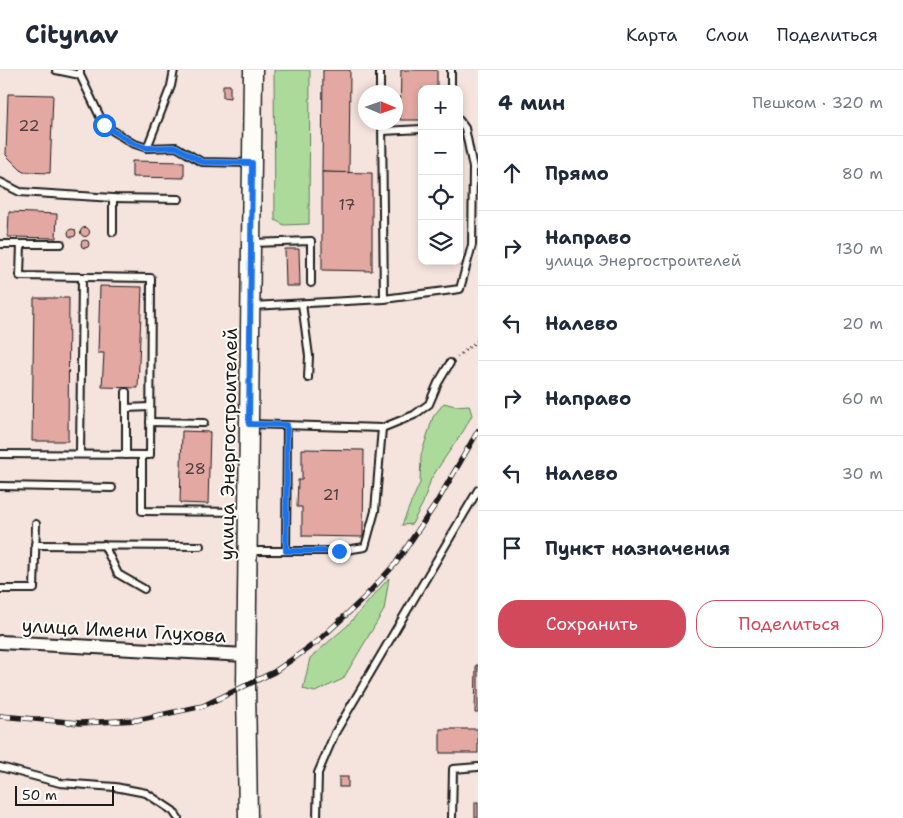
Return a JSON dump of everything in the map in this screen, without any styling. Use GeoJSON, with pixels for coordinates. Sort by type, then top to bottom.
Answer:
{"type":"FeatureCollection","features":[{"type":"Feature","properties":{"kind":"main road","name":"улица Энергостроителей"},"geometry":{"type":"LineString","coordinates":[[248,818],[246,655],[253,70]]}},
{"type":"Feature","properties":{"kind":"street","name":"улица Имени Глухова"},"geometry":{"type":"LineString","coordinates":[[0,642],[246,655]]}},
{"type":"Feature","properties":{"kind":"lane"},"geometry":{"type":"LineString","coordinates":[[56,70],[80,72],[104,125],[132,143],[147,148],[176,147],[202,162],[252,163]]}},
{"type":"Feature","properties":{"kind":"lane"},"geometry":{"type":"LineString","coordinates":[[147,148],[174,70]]}},
{"type":"Feature","properties":{"kind":"lane"},"geometry":{"type":"LineString","coordinates":[[380,70],[380,85]]}},
{"type":"Feature","properties":{"kind":"lane"},"geometry":{"type":"LineString","coordinates":[[451,70],[451,85]]}},
{"type":"Feature","properties":{"kind":"lane"},"geometry":{"type":"LineString","coordinates":[[384,299],[383,131],[418,129]]}},
{"type":"Feature","properties":{"kind":"lane"},"geometry":{"type":"LineString","coordinates":[[250,306],[384,299],[460,290],[472,245],[473,168],[463,130]]}},
{"type":"Feature","properties":{"kind":"lane"},"geometry":{"type":"LineString","coordinates":[[0,182],[20,192],[113,198],[179,199]]}},
{"type":"Feature","properties":{"kind":"lane"},"geometry":{"type":"LineString","coordinates":[[113,198],[113,232]]}},
{"type":"Feature","properties":{"kind":"lane"},"geometry":{"type":"LineString","coordinates":[[251,244],[311,242],[311,283]]}},
{"type":"Feature","properties":{"kind":"lane"},"geometry":{"type":"LineString","coordinates":[[0,244],[61,244]]}},
{"type":"Feature","properties":{"kind":"lane"},"geometry":{"type":"LineString","coordinates":[[0,454],[150,455],[151,278],[20,276],[21,244]]}},
{"type":"Feature","properties":{"kind":"lane"},"geometry":{"type":"LineString","coordinates":[[80,454],[82,277]]}},
{"type":"Feature","properties":{"kind":"lane"},"geometry":{"type":"LineString","coordinates":[[302,304],[309,356],[308,378]]}},
{"type":"Feature","properties":{"kind":"lane"},"geometry":{"type":"LineString","coordinates":[[249,424],[382,428],[414,415],[428,404],[450,363]]}},
{"type":"Feature","properties":{"kind":"lane"},"geometry":{"type":"LineString","coordinates":[[126,392],[126,455]]}},
{"type":"Feature","properties":{"kind":"lane"},"geometry":{"type":"LineString","coordinates":[[126,408],[150,407]]}},
{"type":"Feature","properties":{"kind":"lane"},"geometry":{"type":"LineString","coordinates":[[150,422],[204,423]]}},
{"type":"Feature","properties":{"kind":"lane"},"geometry":{"type":"LineString","coordinates":[[286,551],[287,425]]}},
{"type":"Feature","properties":{"kind":"lane"},"geometry":{"type":"LineString","coordinates":[[248,551],[339,551],[365,547],[375,511],[382,428]]}},
{"type":"Feature","properties":{"kind":"lane"},"geometry":{"type":"LineString","coordinates":[[142,455],[142,511],[247,512]]}},
{"type":"Feature","properties":{"kind":"lane"},"geometry":{"type":"LineString","coordinates":[[0,486],[112,488]]}},
{"type":"Feature","properties":{"kind":"lane"},"geometry":{"type":"LineString","coordinates":[[317,818],[318,773],[335,733],[478,490]]}},
{"type":"Feature","properties":{"kind":"lane"},"geometry":{"type":"LineString","coordinates":[[0,589],[34,589],[36,524]]}},
{"type":"Feature","properties":{"kind":"lane"},"geometry":{"type":"LineString","coordinates":[[36,545],[200,546]]}},
{"type":"Feature","properties":{"kind":"lane"},"geometry":{"type":"LineString","coordinates":[[104,545],[118,574],[144,589]]}},
{"type":"Feature","properties":{"kind":"lane"},"geometry":{"type":"LineString","coordinates":[[0,767],[60,784],[115,786],[146,793],[173,810],[178,818]]}},
{"type":"Feature","properties":{"kind":"lane"},"geometry":{"type":"LineString","coordinates":[[452,818],[453,769],[478,767]]}},
{"type":"Feature","properties":{"kind":"path"},"geometry":{"type":"LineString","coordinates":[[450,363],[478,340]]}},
{"type":"Feature","properties":{"kind":"green space"},"geometry":{"type":"Polygon","coordinates":[[[274,70],[310,70],[309,224],[284,225],[275,220],[274,70]]]}},
{"type":"Feature","properties":{"kind":"green space"},"geometry":{"type":"Polygon","coordinates":[[[444,403],[455,406],[469,405],[472,415],[431,479],[423,503],[412,524],[402,525],[420,483],[421,455],[433,417],[444,403]]]}},
{"type":"Feature","properties":{"kind":"green space"},"geometry":{"type":"Polygon","coordinates":[[[389,578],[384,610],[343,679],[315,692],[303,689],[310,658],[347,626],[389,578]]]}},
{"type":"Feature","properties":{"kind":"building"},"geometry":{"type":"Polygon","coordinates":[[[323,70],[350,70],[349,173],[322,172],[323,70]]]}},
{"type":"Feature","properties":{"kind":"building"},"geometry":{"type":"Polygon","coordinates":[[[401,70],[437,70],[437,85],[418,85],[418,120],[403,120],[403,85],[401,85],[401,70]]]}},
{"type":"Feature","properties":{"kind":"building"},"geometry":{"type":"Polygon","coordinates":[[[223,85],[230,85],[230,98],[223,97],[223,85]]]}},
{"type":"Feature","properties":{"kind":"building"},"geometry":{"type":"Polygon","coordinates":[[[8,94],[53,95],[50,173],[23,172],[6,155],[8,94]]]}},
{"type":"Feature","properties":{"kind":"building"},"geometry":{"type":"Polygon","coordinates":[[[132,161],[184,162],[184,178],[132,177],[132,161]]]}},
{"type":"Feature","properties":{"kind":"building"},"geometry":{"type":"Polygon","coordinates":[[[322,172],[372,173],[372,271],[322,270],[322,172]]]}},
{"type":"Feature","properties":{"kind":"building"},"geometry":{"type":"Polygon","coordinates":[[[9,212],[57,214],[56,238],[8,237],[9,212]]]}},
{"type":"Feature","properties":{"kind":"building"},"geometry":{"type":"Polygon","coordinates":[[[85,228],[89,232],[85,236],[81,232],[85,228]]]}},
{"type":"Feature","properties":{"kind":"building"},"geometry":{"type":"Polygon","coordinates":[[[72,229],[76,233],[72,237],[68,233],[72,229]]]}},
{"type":"Feature","properties":{"kind":"building"},"geometry":{"type":"Polygon","coordinates":[[[85,240],[89,244],[85,248],[81,244],[85,240]]]}},
{"type":"Feature","properties":{"kind":"building"},"geometry":{"type":"Polygon","coordinates":[[[285,249],[299,249],[300,286],[286,286],[285,249]]]}},
{"type":"Feature","properties":{"kind":"building"},"geometry":{"type":"Polygon","coordinates":[[[100,286],[142,287],[138,388],[102,387],[104,353],[98,353],[100,286]]]}},
{"type":"Feature","properties":{"kind":"building"},"geometry":{"type":"Polygon","coordinates":[[[34,298],[69,298],[68,441],[32,441],[34,298]]]}},
{"type":"Feature","properties":{"kind":"building"},"geometry":{"type":"Polygon","coordinates":[[[182,431],[210,432],[208,504],[180,503],[182,431]]]}},
{"type":"Feature","properties":{"kind":"building"},"geometry":{"type":"Polygon","coordinates":[[[302,449],[364,450],[363,537],[302,536],[302,507],[297,507],[298,480],[302,480],[302,449]]]}},
{"type":"Feature","properties":{"kind":"building"},"geometry":{"type":"Polygon","coordinates":[[[476,665],[478,665],[478,713],[475,713],[476,665]]]}},
{"type":"Feature","properties":{"kind":"building"},"geometry":{"type":"Polygon","coordinates":[[[440,729],[478,729],[478,753],[440,753],[440,729]]]}},
{"type":"Feature","properties":{"kind":"building"},"geometry":{"type":"Polygon","coordinates":[[[339,777],[348,777],[348,787],[339,787],[339,777]]]}},
{"type":"Feature","properties":{"kind":"building"},"geometry":{"type":"Polygon","coordinates":[[[475,802],[478,802],[478,818],[475,818],[475,802]]]}},
{"type":"Feature","properties":{"kind":"railway"},"geometry":{"type":"LineString","coordinates":[[0,716],[80,723],[137,720],[203,706],[274,672],[317,642],[363,599],[396,563],[437,502],[478,431]]}},
{"type":"Feature","properties":{"kind":"route"},"geometry":{"type":"LineString","coordinates":[[104,125],[132,143],[147,148],[176,147],[202,162],[252,163],[249,424],[287,425],[286,551],[339,551]]}}]}
